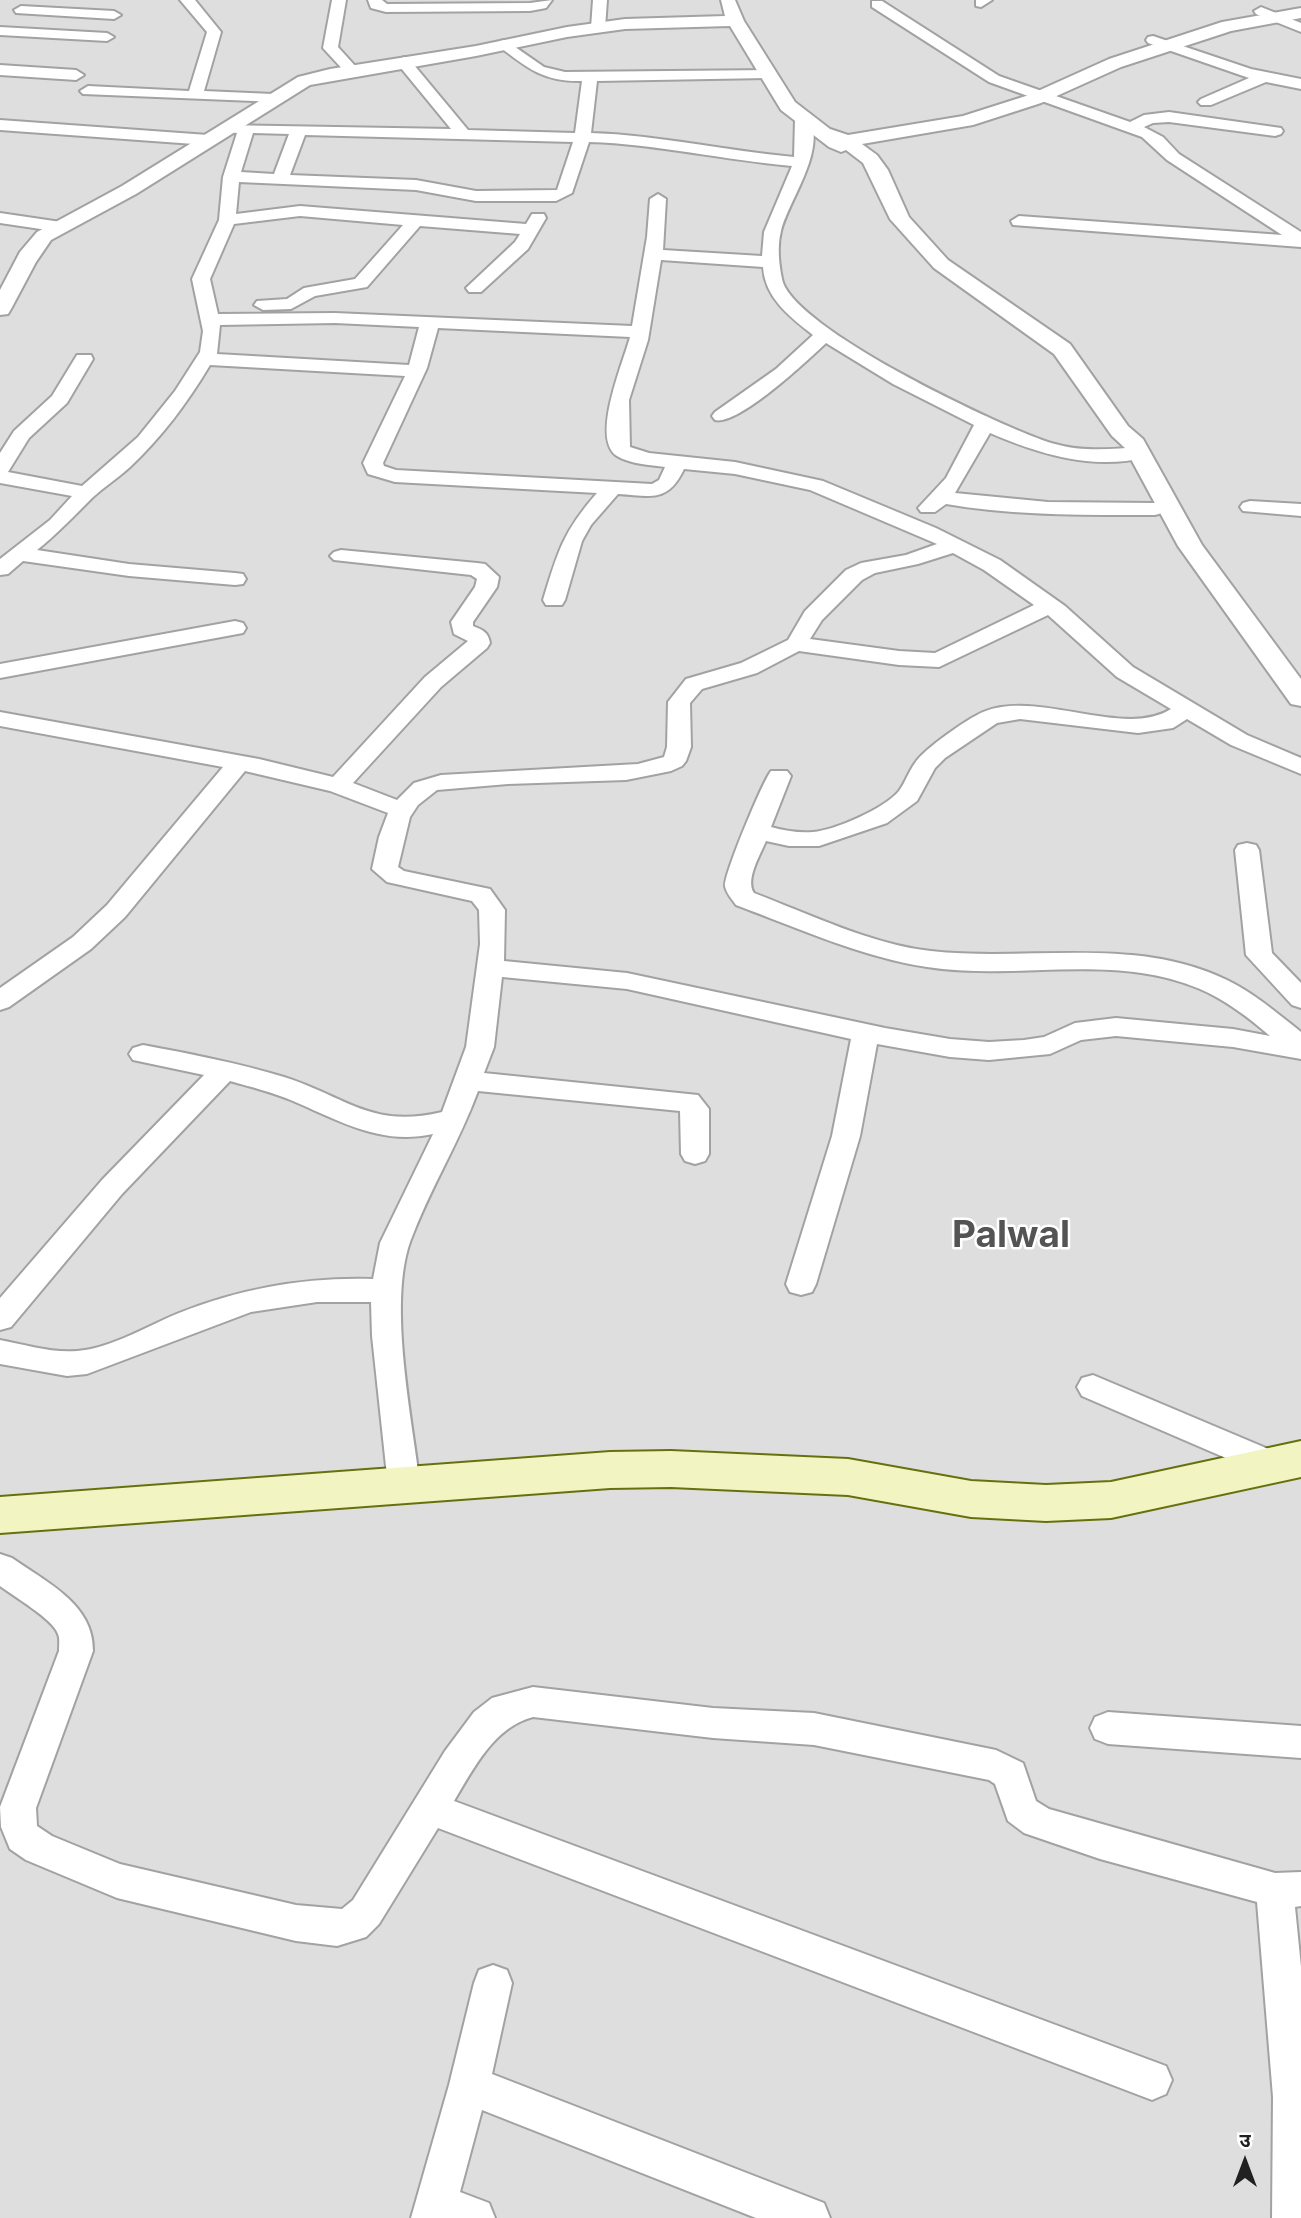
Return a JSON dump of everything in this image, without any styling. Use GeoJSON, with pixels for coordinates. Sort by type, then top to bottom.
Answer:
{"type":"FeatureCollection","features":[{"type":"Feature","properties":{"kind":"main road"},"geometry":{"type":"LineString","coordinates":[[0,1516],[610,1470],[671,1469],[848,1477],[971,1499],[1045,1503],[1111,1500],[1288,1462]]}},
{"type":"Feature","properties":{"kind":"street"},"geometry":{"type":"LineString","coordinates":[[187,0],[214,32],[195,96]]}},
{"type":"Feature","properties":{"kind":"street"},"geometry":{"type":"LineString","coordinates":[[339,0],[330,48],[352,71]]}},
{"type":"Feature","properties":{"kind":"street"},"geometry":{"type":"LineString","coordinates":[[375,0],[376,5],[382,8],[462,4],[530,7],[541,5],[545,0]]}},
{"type":"Feature","properties":{"kind":"street"},"geometry":{"type":"LineString","coordinates":[[598,27],[600,0]]}},
{"type":"Feature","properties":{"kind":"street"},"geometry":{"type":"LineString","coordinates":[[713,0],[731,11],[788,106],[803,119],[870,159],[878,170],[900,219],[942,264],[1051,340],[1069,358],[1129,446],[1190,546],[1301,698]]}},
{"type":"Feature","properties":{"kind":"street"},"geometry":{"type":"LineString","coordinates":[[877,4],[994,79],[1132,128],[1157,140],[1173,158],[1301,241]]}},
{"type":"Feature","properties":{"kind":"street"},"geometry":{"type":"LineString","coordinates":[[0,32],[25,5],[114,15]]}},
{"type":"Feature","properties":{"kind":"street"},"geometry":{"type":"LineString","coordinates":[[836,139],[966,121],[1044,96],[1115,63],[1301,5]]}},
{"type":"Feature","properties":{"kind":"street"},"geometry":{"type":"LineString","coordinates":[[0,308],[15,286],[33,247],[44,236],[129,190],[208,140],[236,129],[274,99],[304,82],[598,27],[731,11]]}},
{"type":"Feature","properties":{"kind":"street"},"geometry":{"type":"LineString","coordinates":[[1115,63],[1130,50],[1192,26],[1266,14],[1301,13]]}},
{"type":"Feature","properties":{"kind":"street"},"geometry":{"type":"LineString","coordinates":[[1266,14],[1301,28]]}},
{"type":"Feature","properties":{"kind":"street"},"geometry":{"type":"LineString","coordinates":[[0,32],[107,37]]}},
{"type":"Feature","properties":{"kind":"street"},"geometry":{"type":"LineString","coordinates":[[1153,40],[1264,77],[1301,84]]}},
{"type":"Feature","properties":{"kind":"street"},"geometry":{"type":"LineString","coordinates":[[505,44],[544,73],[590,77],[768,73]]}},
{"type":"Feature","properties":{"kind":"street"},"geometry":{"type":"LineString","coordinates":[[404,62],[464,136]]}},
{"type":"Feature","properties":{"kind":"street"},"geometry":{"type":"LineString","coordinates":[[0,70],[76,75]]}},
{"type":"Feature","properties":{"kind":"street"},"geometry":{"type":"LineString","coordinates":[[231,177],[416,185],[467,196],[548,197],[564,193],[582,138],[590,77]]}},
{"type":"Feature","properties":{"kind":"street"},"geometry":{"type":"LineString","coordinates":[[1206,102],[1264,77]]}},
{"type":"Feature","properties":{"kind":"street"},"geometry":{"type":"LineString","coordinates":[[0,86],[63,89]]}},
{"type":"Feature","properties":{"kind":"street"},"geometry":{"type":"LineString","coordinates":[[88,91],[274,99]]}},
{"type":"Feature","properties":{"kind":"street"},"geometry":{"type":"LineString","coordinates":[[1132,128],[1150,118],[1169,117],[1275,131]]}},
{"type":"Feature","properties":{"kind":"street"},"geometry":{"type":"LineString","coordinates":[[803,119],[801,162],[770,234],[775,286],[782,299],[824,335],[886,372],[986,422],[1048,448],[1073,453],[1129,446]]}},
{"type":"Feature","properties":{"kind":"street"},"geometry":{"type":"LineString","coordinates":[[0,125],[208,140]]}},
{"type":"Feature","properties":{"kind":"street"},"geometry":{"type":"LineString","coordinates":[[236,129],[582,138],[684,145],[740,157],[801,162]]}},
{"type":"Feature","properties":{"kind":"street"},"geometry":{"type":"LineString","coordinates":[[0,569],[57,524],[86,493],[145,441],[183,394],[205,359],[211,341],[209,313],[201,279],[227,220],[236,129]]}},
{"type":"Feature","properties":{"kind":"street"},"geometry":{"type":"LineString","coordinates":[[280,179],[298,131]]}},
{"type":"Feature","properties":{"kind":"street"},"geometry":{"type":"LineString","coordinates":[[475,288],[506,261],[532,230],[548,197]]}},
{"type":"Feature","properties":{"kind":"street"},"geometry":{"type":"LineString","coordinates":[[658,199],[653,254],[640,332],[619,400],[618,444],[623,452],[746,470],[816,485],[904,521],[992,565],[1049,606],[1125,672],[1240,740],[1301,767]]}},
{"type":"Feature","properties":{"kind":"street"},"geometry":{"type":"LineString","coordinates":[[227,220],[300,211],[532,230]]}},
{"type":"Feature","properties":{"kind":"street"},"geometry":{"type":"LineString","coordinates":[[0,218],[61,227]]}},
{"type":"Feature","properties":{"kind":"street"},"geometry":{"type":"LineString","coordinates":[[209,313],[287,304],[310,292],[361,283],[415,220]]}},
{"type":"Feature","properties":{"kind":"street"},"geometry":{"type":"LineString","coordinates":[[1019,221],[1301,241]]}},
{"type":"Feature","properties":{"kind":"street"},"geometry":{"type":"LineString","coordinates":[[653,254],[707,260],[771,262]]}},
{"type":"Feature","properties":{"kind":"street"},"geometry":{"type":"LineString","coordinates":[[209,313],[640,332]]}},
{"type":"Feature","properties":{"kind":"street"},"geometry":{"type":"LineString","coordinates":[[430,322],[416,372],[373,463],[374,470],[396,476],[534,481],[612,488],[663,488],[677,462]]}},
{"type":"Feature","properties":{"kind":"street"},"geometry":{"type":"LineString","coordinates":[[722,416],[792,366],[824,335]]}},
{"type":"Feature","properties":{"kind":"street"},"geometry":{"type":"LineString","coordinates":[[0,469],[21,435],[60,399],[83,359]]}},
{"type":"Feature","properties":{"kind":"street"},"geometry":{"type":"LineString","coordinates":[[205,359],[416,372]]}},
{"type":"Feature","properties":{"kind":"street"},"geometry":{"type":"LineString","coordinates":[[904,521],[942,497],[986,422]]}},
{"type":"Feature","properties":{"kind":"street"},"geometry":{"type":"LineString","coordinates":[[1129,446],[1156,509],[1173,540],[1261,660],[1301,725]]}},
{"type":"Feature","properties":{"kind":"street"},"geometry":{"type":"LineString","coordinates":[[0,477],[86,493]]}},
{"type":"Feature","properties":{"kind":"street"},"geometry":{"type":"LineString","coordinates":[[554,600],[572,541],[612,488]]}},
{"type":"Feature","properties":{"kind":"street"},"geometry":{"type":"LineString","coordinates":[[942,497],[977,504],[1028,508],[1156,509]]}},
{"type":"Feature","properties":{"kind":"street"},"geometry":{"type":"LineString","coordinates":[[1250,507],[1301,510]]}},
{"type":"Feature","properties":{"kind":"street"},"geometry":{"type":"LineString","coordinates":[[404,1485],[387,1336],[386,1291],[396,1243],[454,1119],[480,1047],[491,968],[492,910],[481,895],[396,877],[386,869],[389,842],[401,810],[416,792],[435,782],[501,776],[626,772],[662,767],[674,761],[679,747],[679,702],[686,690],[694,684],[750,668],[796,644],[813,616],[854,575],[869,568],[911,560],[955,545]]}},
{"type":"Feature","properties":{"kind":"street"},"geometry":{"type":"LineString","coordinates":[[20,554],[129,570],[235,579]]}},
{"type":"Feature","properties":{"kind":"street"},"geometry":{"type":"LineString","coordinates":[[338,786],[433,682],[479,643],[478,636],[462,629],[462,622],[486,587],[488,577],[477,569],[341,556]]}},
{"type":"Feature","properties":{"kind":"street"},"geometry":{"type":"LineString","coordinates":[[796,644],[899,659],[939,660],[1049,606]]}},
{"type":"Feature","properties":{"kind":"street"},"geometry":{"type":"LineString","coordinates":[[0,671],[235,628]]}},
{"type":"Feature","properties":{"kind":"street"},"geometry":{"type":"LineString","coordinates":[[756,831],[789,839],[819,839],[878,818],[897,807],[908,796],[925,765],[937,753],[990,717],[1020,712],[1138,726],[1165,723],[1187,709]]}},
{"type":"Feature","properties":{"kind":"street"},"geometry":{"type":"LineString","coordinates":[[0,719],[185,751],[338,786],[401,810]]}},
{"type":"Feature","properties":{"kind":"street"},"geometry":{"type":"LineString","coordinates":[[0,1001],[82,943],[116,911],[238,764]]}},
{"type":"Feature","properties":{"kind":"street"},"geometry":{"type":"LineString","coordinates":[[779,776],[737,886],[745,899],[891,953],[915,958],[974,962],[1089,960],[1138,964],[1177,972],[1211,983],[1272,1023],[1301,1048]]}},
{"type":"Feature","properties":{"kind":"street"},"geometry":{"type":"LineString","coordinates":[[1247,850],[1259,956],[1301,999]]}},
{"type":"Feature","properties":{"kind":"street"},"geometry":{"type":"LineString","coordinates":[[491,968],[626,981],[925,1045],[989,1051],[1050,1045],[1075,1032],[1090,1028],[1136,1027],[1301,1048]]}},
{"type":"Feature","properties":{"kind":"street"},"geometry":{"type":"LineString","coordinates":[[801,1284],[845,1136],[866,1032]]}},
{"type":"Feature","properties":{"kind":"street"},"geometry":{"type":"LineString","coordinates":[[143,1054],[225,1070],[279,1085],[370,1125],[425,1128],[454,1119]]}},
{"type":"Feature","properties":{"kind":"street"},"geometry":{"type":"LineString","coordinates":[[0,1319],[112,1187],[225,1070]]}},
{"type":"Feature","properties":{"kind":"street"},"geometry":{"type":"LineString","coordinates":[[468,1081],[688,1102],[695,1109],[695,1154]]}},
{"type":"Feature","properties":{"kind":"street"},"geometry":{"type":"LineString","coordinates":[[0,1352],[67,1364],[87,1362],[207,1314],[238,1305],[296,1292],[331,1289],[386,1291]]}},
{"type":"Feature","properties":{"kind":"street"},"geometry":{"type":"LineString","coordinates":[[1093,1388],[1288,1462]]}},
{"type":"Feature","properties":{"kind":"street"},"geometry":{"type":"LineString","coordinates":[[0,1568],[65,1616],[74,1627],[76,1651],[18,1808],[19,1827],[23,1838],[39,1848],[117,1881],[296,1923],[337,1928],[353,1924],[366,1912],[458,1762],[487,1723],[505,1709],[533,1702],[713,1723],[814,1729],[996,1766],[1010,1774],[1019,1805],[1029,1819],[1108,1844],[1288,1889],[1293,2218]]}},
{"type":"Feature","properties":{"kind":"street"},"geometry":{"type":"LineString","coordinates":[[1108,1728],[1301,1742]]}},
{"type":"Feature","properties":{"kind":"street"},"geometry":{"type":"LineString","coordinates":[[431,1809],[1152,2080]]}},
{"type":"Feature","properties":{"kind":"street"},"geometry":{"type":"LineString","coordinates":[[474,2218],[434,2210],[469,2085],[493,1983]]}},
{"type":"Feature","properties":{"kind":"street"},"geometry":{"type":"LineString","coordinates":[[469,2085],[809,2218]]}},
{"type":"Feature","properties":{"kind":"shaded area"},"geometry":{"type":"Polygon","coordinates":[[[0,0],[1301,0],[1301,2218],[0,2218],[0,0]]]}},
{"type":"Feature","properties":{"kind":"district","name":"Palwal"},"geometry":{"type":"Point","coordinates":[1011,1236]}}]}
